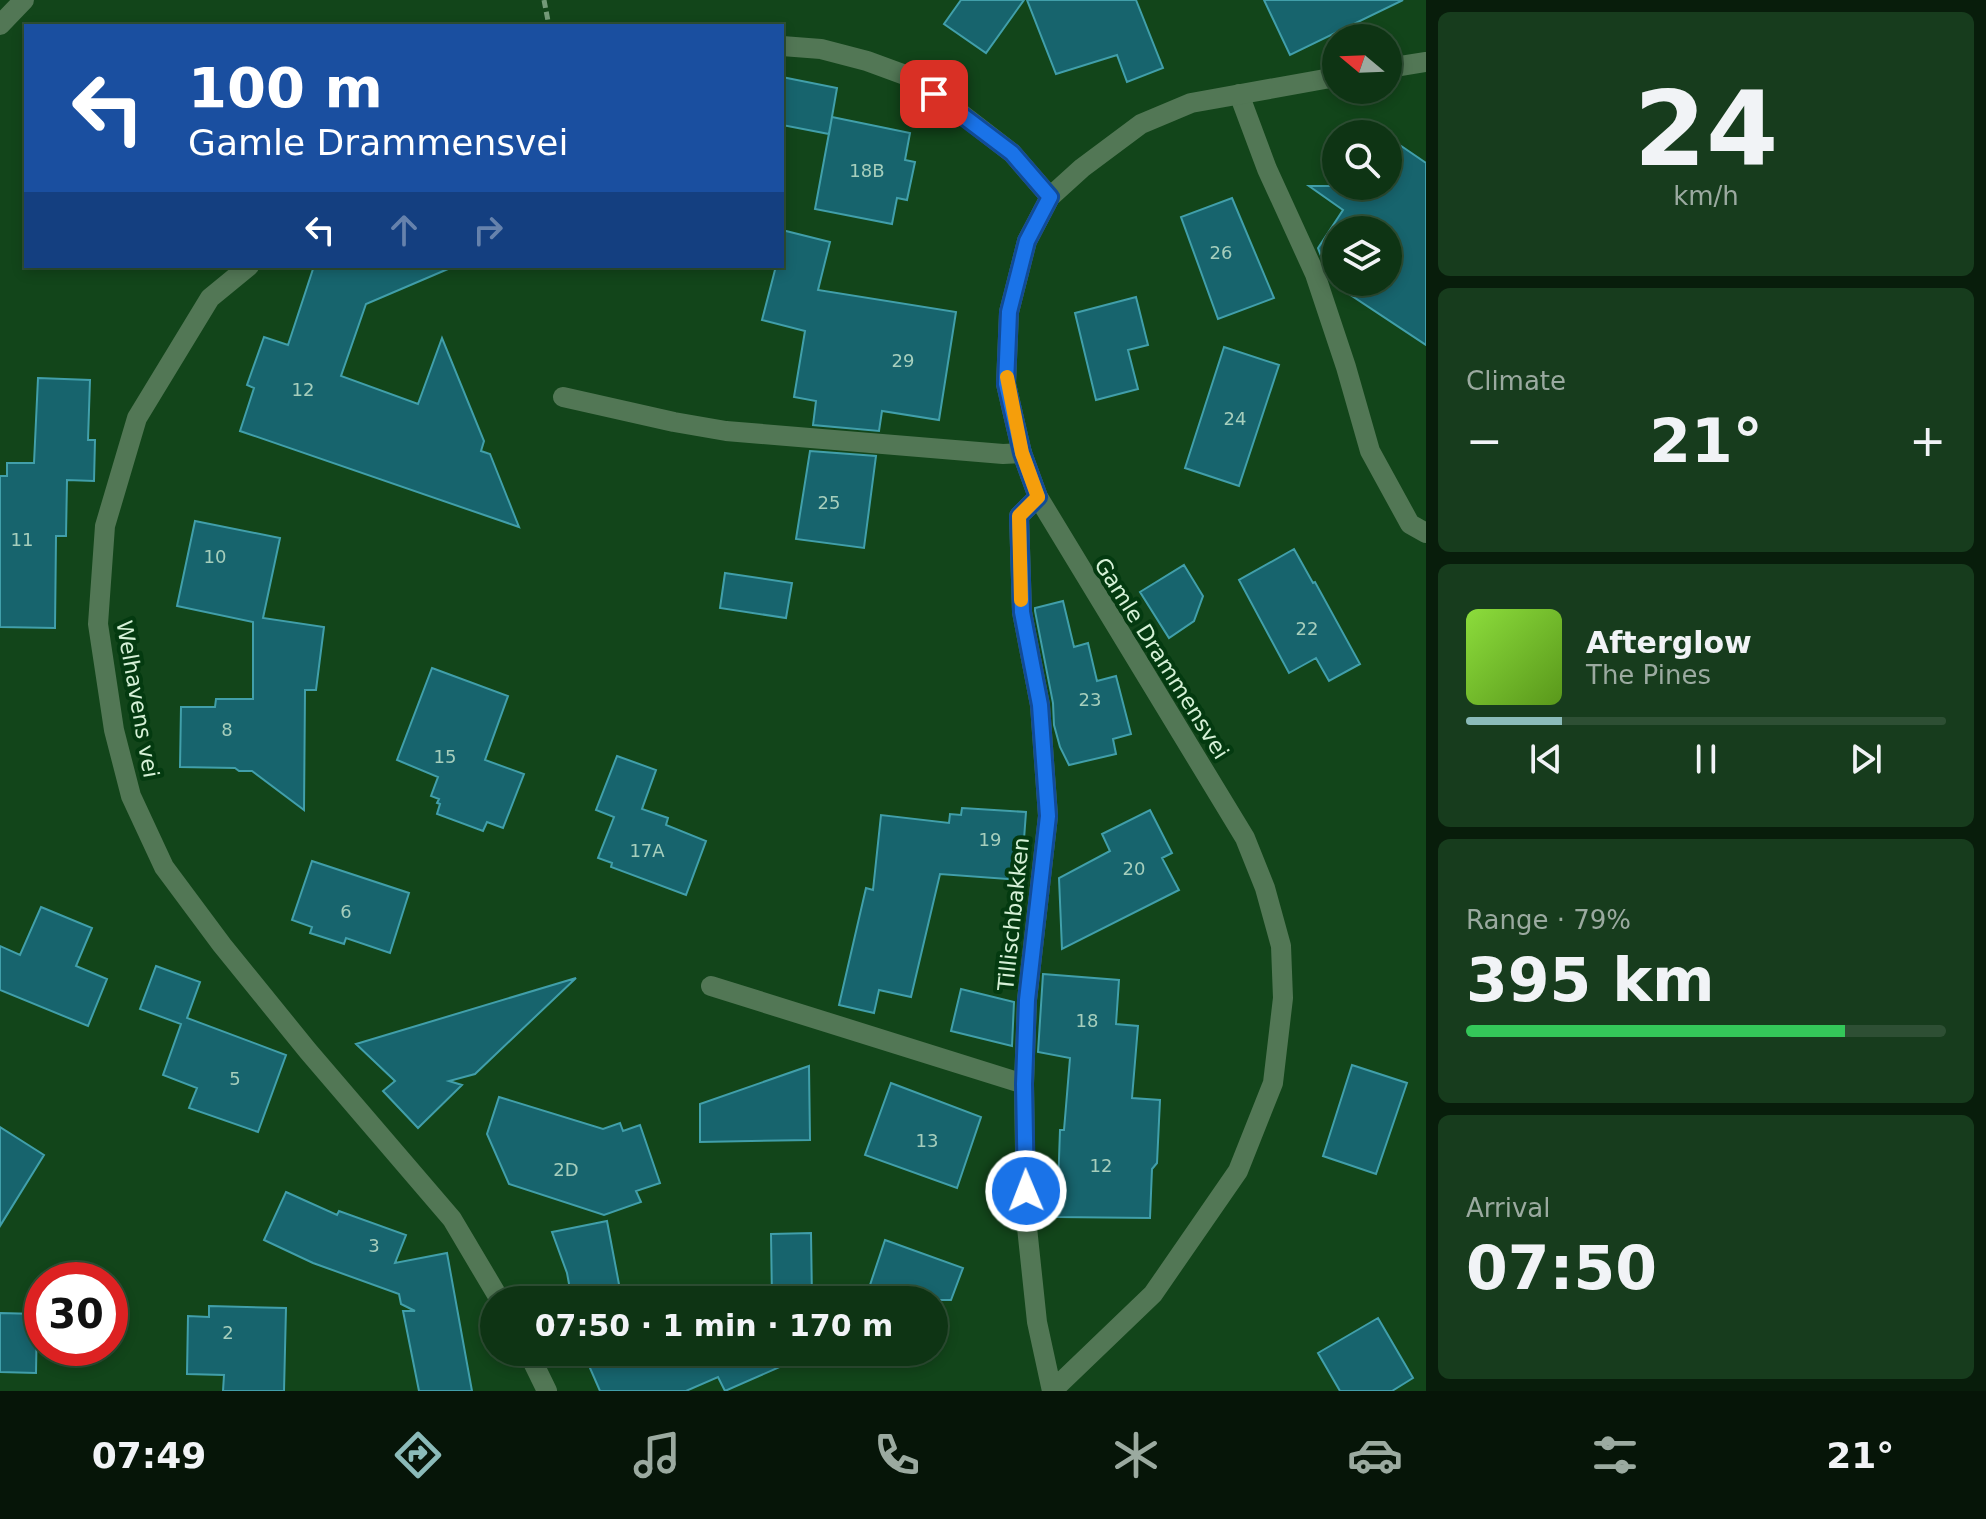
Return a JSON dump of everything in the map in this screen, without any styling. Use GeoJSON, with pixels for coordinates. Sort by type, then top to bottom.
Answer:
{"type":"FeatureCollection","features":[{"type":"Feature","properties":{"kind":"street"},"geometry":{"type":"LineString","coordinates":[[0,25],[24,0]]}},
{"type":"Feature","properties":{"kind":"street"},"geometry":{"type":"LineString","coordinates":[[784,46],[821,49],[867,61],[916,79],[1012,153],[1050,197]]}},
{"type":"Feature","properties":{"kind":"street"},"geometry":{"type":"LineString","coordinates":[[1402,66],[1426,62]]}},
{"type":"Feature","properties":{"kind":"street","name":"Gamle Drammensvei"},"geometry":{"type":"LineString","coordinates":[[1052,1391],[1153,1294],[1238,1171],[1273,1083],[1283,998],[1281,946],[1265,888],[1245,838],[1038,497],[1022,453],[1006,384],[1009,312],[1027,241],[1050,197],[1082,168],[1141,124],[1191,103],[1322,79]]}},
{"type":"Feature","properties":{"kind":"street"},"geometry":{"type":"LineString","coordinates":[[1239,94],[1267,169],[1315,274],[1370,451],[1410,524],[1426,533]]}},
{"type":"Feature","properties":{"kind":"street","name":"Welhavens vei"},"geometry":{"type":"LineString","coordinates":[[247,268],[210,298],[137,418],[105,526],[98,624],[114,730],[131,796],[164,867],[289,1028],[452,1219],[492,1286]]}},
{"type":"Feature","properties":{"kind":"street"},"geometry":{"type":"LineString","coordinates":[[563,397],[726,431],[1003,454],[1022,453]]}},
{"type":"Feature","properties":{"kind":"street","name":"Tillischbakken"},"geometry":{"type":"LineString","coordinates":[[1038,497],[1019,516],[1022,612],[1040,705],[1048,816],[1027,1000],[1024,1084],[1026,1218],[1037,1322],[1052,1391]]}},
{"type":"Feature","properties":{"kind":"street"},"geometry":{"type":"LineString","coordinates":[[711,986],[1024,1084]]}},
{"type":"Feature","properties":{"kind":"street"},"geometry":{"type":"LineString","coordinates":[[535,1366],[547,1391]]}},
{"type":"Feature","properties":{"kind":"path"},"geometry":{"type":"LineString","coordinates":[[544,0],[549,24]]}},
{"type":"Feature","properties":{"kind":"building"},"geometry":{"type":"Polygon","coordinates":[[[961,0],[1024,0],[986,53],[944,24],[961,0]]]}},
{"type":"Feature","properties":{"kind":"building"},"geometry":{"type":"Polygon","coordinates":[[[1027,0],[1136,0],[1163,68],[1127,82],[1117,55],[1056,74],[1027,0]]]}},
{"type":"Feature","properties":{"kind":"building"},"geometry":{"type":"Polygon","coordinates":[[[1264,0],[1403,0],[1354,24],[1322,24],[1322,39],[1290,55],[1264,0]]]}},
{"type":"Feature","properties":{"kind":"building"},"geometry":{"type":"Polygon","coordinates":[[[784,77],[837,88],[829,134],[784,125],[784,77]]]}},
{"type":"Feature","properties":{"kind":"building"},"geometry":{"type":"Polygon","coordinates":[[[832,117],[910,133],[905,160],[915,162],[907,200],[897,198],[892,224],[815,209],[832,117]]]}},
{"type":"Feature","properties":{"kind":"building"},"geometry":{"type":"Polygon","coordinates":[[[1402,147],[1426,163],[1426,345],[1352,296],[1402,296],[1402,216],[1339,216],[1343,210],[1329,200],[1402,200],[1402,147]]]}},
{"type":"Feature","properties":{"kind":"building"},"geometry":{"type":"Polygon","coordinates":[[[1309,186],[1322,186],[1322,195],[1309,186]]]}},
{"type":"Feature","properties":{"kind":"building"},"geometry":{"type":"Polygon","coordinates":[[[1232,198],[1274,298],[1218,319],[1181,217],[1232,198]]]}},
{"type":"Feature","properties":{"kind":"building"},"geometry":{"type":"Polygon","coordinates":[[[784,230],[830,242],[818,290],[956,312],[939,420],[882,411],[879,431],[813,425],[816,401],[794,397],[805,331],[762,320],[775,268],[784,268],[784,230]]]}},
{"type":"Feature","properties":{"kind":"building"},"geometry":{"type":"Polygon","coordinates":[[[313,268],[450,268],[366,304],[341,376],[418,404],[442,338],[484,441],[481,451],[490,454],[519,527],[240,431],[254,388],[247,385],[264,337],[288,345],[313,268]]]}},
{"type":"Feature","properties":{"kind":"building"},"geometry":{"type":"Polygon","coordinates":[[[1136,297],[1148,345],[1128,350],[1138,389],[1096,400],[1075,313],[1136,297]]]}},
{"type":"Feature","properties":{"kind":"building"},"geometry":{"type":"Polygon","coordinates":[[[1224,347],[1279,365],[1239,486],[1185,468],[1224,347]]]}},
{"type":"Feature","properties":{"kind":"building"},"geometry":{"type":"Polygon","coordinates":[[[38,378],[90,380],[88,440],[95,440],[94,481],[67,480],[66,536],[56,536],[55,628],[0,627],[0,476],[7,476],[7,463],[34,463],[38,378]]]}},
{"type":"Feature","properties":{"kind":"building"},"geometry":{"type":"Polygon","coordinates":[[[810,451],[876,456],[864,548],[796,539],[810,451]]]}},
{"type":"Feature","properties":{"kind":"building"},"geometry":{"type":"Polygon","coordinates":[[[195,521],[280,538],[263,618],[324,627],[316,690],[305,690],[304,810],[252,771],[180,767],[181,707],[215,707],[216,699],[253,699],[253,622],[177,606],[195,521]]]}},
{"type":"Feature","properties":{"kind":"building"},"geometry":{"type":"Polygon","coordinates":[[[1294,549],[1360,664],[1329,681],[1316,658],[1289,673],[1239,580],[1294,549]]]}},
{"type":"Feature","properties":{"kind":"building"},"geometry":{"type":"Polygon","coordinates":[[[1184,565],[1203,596],[1194,621],[1169,638],[1140,592],[1184,565]]]}},
{"type":"Feature","properties":{"kind":"building"},"geometry":{"type":"Polygon","coordinates":[[[725,573],[792,583],[786,618],[720,608],[725,573]]]}},
{"type":"Feature","properties":{"kind":"building"},"geometry":{"type":"Polygon","coordinates":[[[1063,601],[1074,647],[1088,643],[1097,681],[1116,676],[1131,734],[1113,739],[1116,754],[1069,765],[1054,725],[1053,703],[1035,611],[1035,608],[1063,601]]]}},
{"type":"Feature","properties":{"kind":"building"},"geometry":{"type":"Polygon","coordinates":[[[432,668],[508,696],[485,760],[524,774],[503,828],[487,822],[483,831],[437,814],[439,799],[431,796],[438,777],[397,760],[432,668]]]}},
{"type":"Feature","properties":{"kind":"building"},"geometry":{"type":"Polygon","coordinates":[[[617,756],[656,770],[642,809],[668,818],[666,825],[706,841],[686,895],[611,867],[612,863],[598,858],[614,817],[596,810],[617,756]]]}},
{"type":"Feature","properties":{"kind":"building"},"geometry":{"type":"Polygon","coordinates":[[[962,808],[1026,812],[1021,880],[940,874],[911,997],[879,990],[874,1013],[839,1005],[866,888],[873,890],[881,815],[949,823],[950,814],[961,815],[962,808]]]}},
{"type":"Feature","properties":{"kind":"building"},"geometry":{"type":"Polygon","coordinates":[[[1150,810],[1172,853],[1162,858],[1179,890],[1062,949],[1059,878],[1110,851],[1102,834],[1150,810]]]}},
{"type":"Feature","properties":{"kind":"building"},"geometry":{"type":"Polygon","coordinates":[[[312,861],[409,893],[390,953],[346,938],[344,944],[310,933],[312,927],[292,920],[312,861]]]}},
{"type":"Feature","properties":{"kind":"building"},"geometry":{"type":"Polygon","coordinates":[[[41,907],[92,928],[76,966],[107,979],[88,1026],[0,990],[0,946],[20,955],[41,907]]]}},
{"type":"Feature","properties":{"kind":"building"},"geometry":{"type":"Polygon","coordinates":[[[156,966],[200,982],[187,1018],[286,1055],[258,1132],[189,1108],[197,1088],[163,1075],[181,1024],[140,1009],[156,966]]]}},
{"type":"Feature","properties":{"kind":"building"},"geometry":{"type":"Polygon","coordinates":[[[1043,974],[1119,980],[1116,1024],[1138,1026],[1132,1098],[1160,1100],[1150,1218],[1057,1217],[1060,1130],[1064,1130],[1070,1058],[1038,1052],[1043,974]]]}},
{"type":"Feature","properties":{"kind":"building"},"geometry":{"type":"Polygon","coordinates":[[[576,978],[475,1074],[449,1081],[462,1085],[418,1128],[383,1091],[395,1081],[356,1044],[576,978]]]}},
{"type":"Feature","properties":{"kind":"building"},"geometry":{"type":"Polygon","coordinates":[[[961,989],[1014,1002],[1012,1046],[951,1031],[961,989]]]}},
{"type":"Feature","properties":{"kind":"building"},"geometry":{"type":"Polygon","coordinates":[[[1352,1065],[1407,1083],[1376,1174],[1323,1156],[1352,1065]]]}},
{"type":"Feature","properties":{"kind":"building"},"geometry":{"type":"Polygon","coordinates":[[[809,1066],[810,1140],[700,1142],[700,1104],[809,1066]]]}},
{"type":"Feature","properties":{"kind":"building"},"geometry":{"type":"Polygon","coordinates":[[[891,1083],[981,1117],[957,1188],[865,1155],[891,1083]]]}},
{"type":"Feature","properties":{"kind":"building"},"geometry":{"type":"Polygon","coordinates":[[[499,1097],[603,1129],[620,1123],[623,1131],[640,1125],[660,1183],[636,1191],[641,1202],[604,1215],[509,1184],[487,1134],[499,1097]]]}},
{"type":"Feature","properties":{"kind":"building"},"geometry":{"type":"Polygon","coordinates":[[[0,1127],[44,1155],[0,1226],[0,1127]]]}},
{"type":"Feature","properties":{"kind":"building"},"geometry":{"type":"Polygon","coordinates":[[[286,1192],[337,1215],[339,1211],[406,1235],[395,1263],[447,1253],[472,1391],[419,1391],[403,1311],[415,1311],[401,1304],[399,1294],[313,1263],[264,1240],[286,1192]]]}},
{"type":"Feature","properties":{"kind":"building"},"geometry":{"type":"Polygon","coordinates":[[[607,1221],[619,1286],[569,1286],[552,1232],[607,1221]]]}},
{"type":"Feature","properties":{"kind":"building"},"geometry":{"type":"Polygon","coordinates":[[[811,1233],[812,1286],[772,1286],[771,1234],[811,1233]]]}},
{"type":"Feature","properties":{"kind":"building"},"geometry":{"type":"Polygon","coordinates":[[[885,1240],[963,1268],[951,1300],[948,1300],[948,1286],[870,1286],[885,1240]]]}},
{"type":"Feature","properties":{"kind":"building"},"geometry":{"type":"Polygon","coordinates":[[[209,1306],[286,1308],[284,1391],[223,1391],[224,1375],[187,1374],[188,1316],[209,1317],[209,1306]]]}},
{"type":"Feature","properties":{"kind":"building"},"geometry":{"type":"Polygon","coordinates":[[[0,1313],[24,1314],[24,1366],[36,1366],[36,1373],[0,1372],[0,1313]]]}},
{"type":"Feature","properties":{"kind":"building"},"geometry":{"type":"Polygon","coordinates":[[[1378,1318],[1413,1378],[1392,1391],[1340,1391],[1318,1353],[1378,1318]]]}},
{"type":"Feature","properties":{"kind":"building"},"geometry":{"type":"Polygon","coordinates":[[[589,1366],[782,1366],[725,1391],[718,1377],[686,1391],[600,1391],[589,1366]]]}},
{"type":"Feature","properties":{"kind":"slow traffic"},"geometry":{"type":"LineString","coordinates":[[1007,377],[1022,453],[1038,497],[1019,516],[1021,600]]}},
{"type":"Feature","properties":{"kind":"route"},"geometry":{"type":"LineString","coordinates":[[934,94],[1012,153],[1050,197],[1027,241],[1009,312],[1006,384],[1022,453],[1038,497],[1019,516],[1019,553],[1022,612],[1040,705],[1048,816],[1027,1000],[1024,1084],[1026,1191]]}}]}
